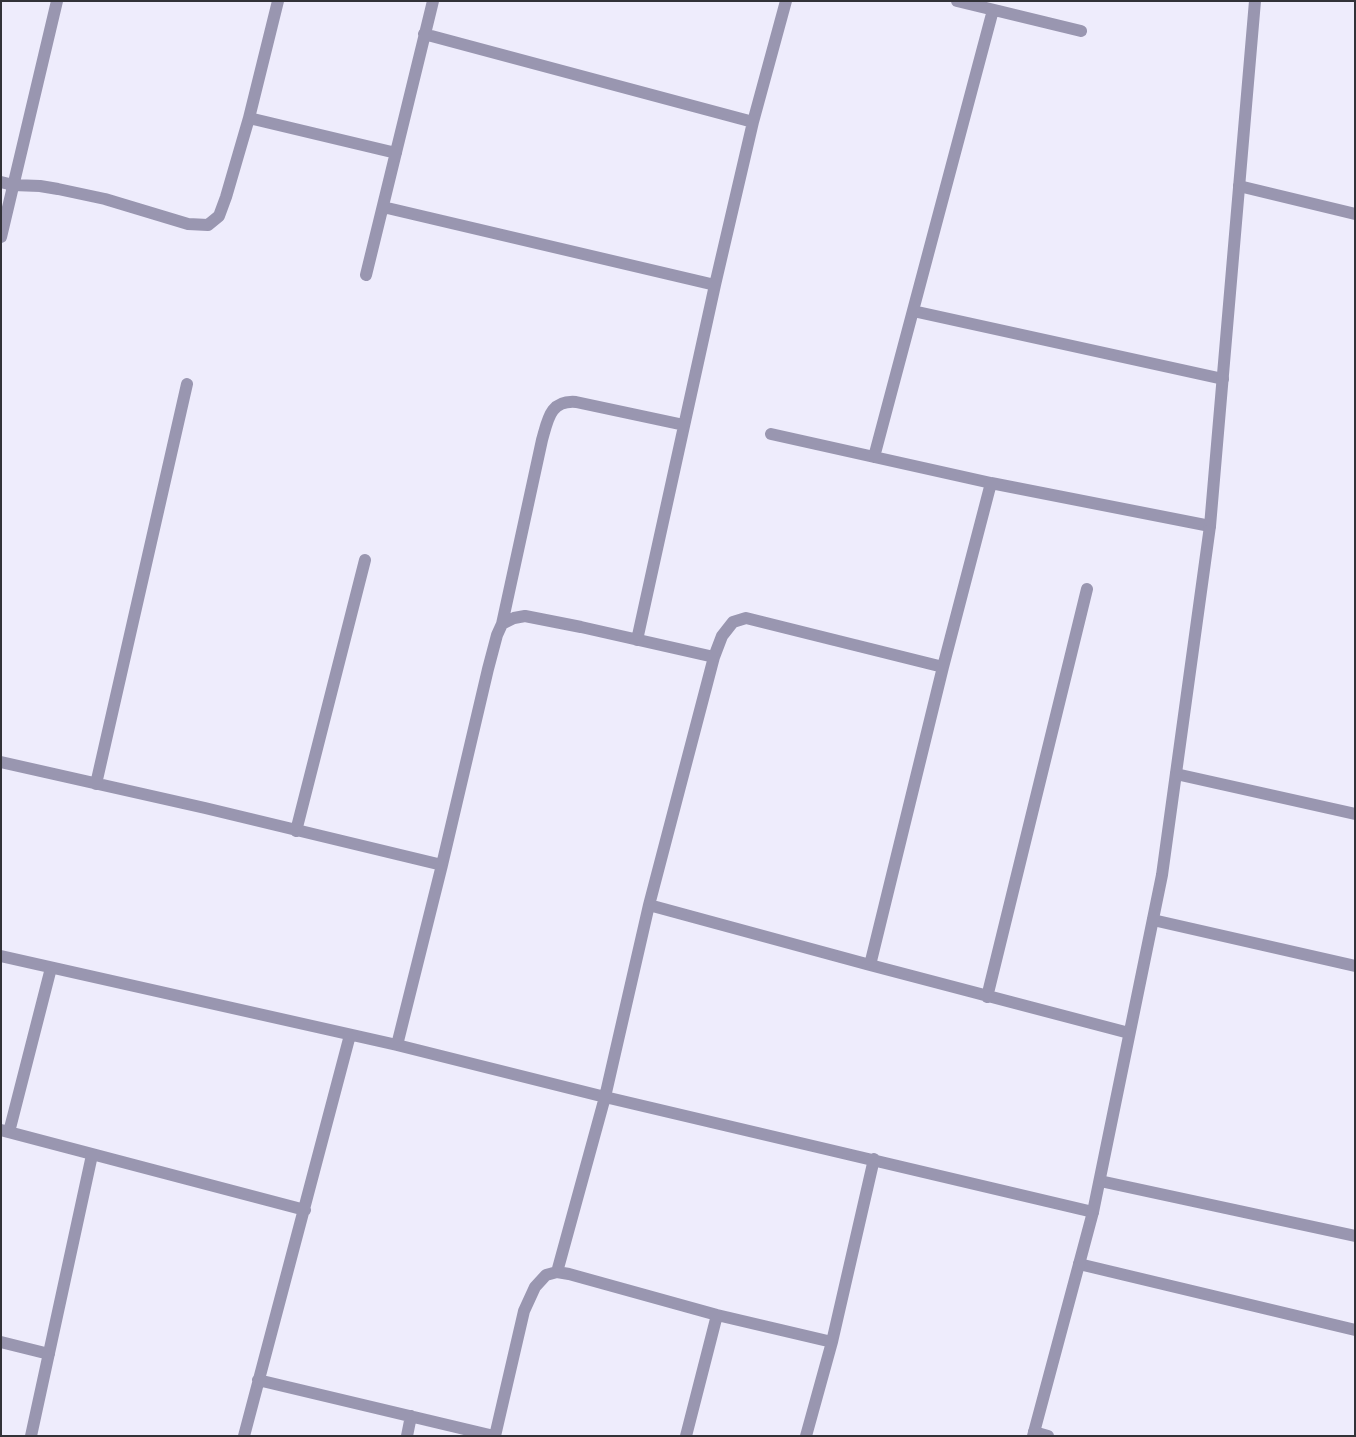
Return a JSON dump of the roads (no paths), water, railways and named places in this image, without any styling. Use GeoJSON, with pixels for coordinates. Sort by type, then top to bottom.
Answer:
{"type":"FeatureCollection","features":[{"type":"Feature","properties":{"kind":"street"},"geometry":{"type":"LineString","coordinates":[[1,237],[7,184],[57,1]]}},
{"type":"Feature","properties":{"kind":"street"},"geometry":{"type":"LineString","coordinates":[[7,184],[58,189],[105,199],[188,224],[208,225],[219,216],[249,118],[278,1]]}},
{"type":"Feature","properties":{"kind":"street"},"geometry":{"type":"LineString","coordinates":[[366,275],[433,1]]}},
{"type":"Feature","properties":{"kind":"street"},"geometry":{"type":"LineString","coordinates":[[637,640],[753,122],[786,1]]}},
{"type":"Feature","properties":{"kind":"street"},"geometry":{"type":"LineString","coordinates":[[957,1],[1081,32]]}},
{"type":"Feature","properties":{"kind":"street"},"geometry":{"type":"LineString","coordinates":[[1048,1436],[1034,1434],[1093,1212],[1162,875],[1210,526],[1256,1]]}},
{"type":"Feature","properties":{"kind":"street"},"geometry":{"type":"LineString","coordinates":[[874,457],[993,10]]}},
{"type":"Feature","properties":{"kind":"street"},"geometry":{"type":"LineString","coordinates":[[424,34],[753,122]]}},
{"type":"Feature","properties":{"kind":"street"},"geometry":{"type":"LineString","coordinates":[[249,118],[396,152]]}},
{"type":"Feature","properties":{"kind":"street"},"geometry":{"type":"LineString","coordinates":[[1240,186],[1355,214]]}},
{"type":"Feature","properties":{"kind":"street"},"geometry":{"type":"LineString","coordinates":[[383,207],[715,285]]}},
{"type":"Feature","properties":{"kind":"street"},"geometry":{"type":"LineString","coordinates":[[913,311],[1222,379]]}},
{"type":"Feature","properties":{"kind":"street"},"geometry":{"type":"LineString","coordinates":[[96,784],[187,384]]}},
{"type":"Feature","properties":{"kind":"street"},"geometry":{"type":"LineString","coordinates":[[397,1045],[488,669],[497,635],[502,624],[542,440],[549,417],[556,405],[566,401],[684,425]]}},
{"type":"Feature","properties":{"kind":"street"},"geometry":{"type":"LineString","coordinates":[[771,434],[991,482],[1210,526]]}},
{"type":"Feature","properties":{"kind":"street"},"geometry":{"type":"LineString","coordinates":[[870,965],[991,482]]}},
{"type":"Feature","properties":{"kind":"street"},"geometry":{"type":"LineString","coordinates":[[296,831],[365,560]]}},
{"type":"Feature","properties":{"kind":"street"},"geometry":{"type":"LineString","coordinates":[[987,996],[1087,589]]}},
{"type":"Feature","properties":{"kind":"street"},"geometry":{"type":"LineString","coordinates":[[502,624],[514,618],[524,616],[714,657]]}},
{"type":"Feature","properties":{"kind":"street"},"geometry":{"type":"LineString","coordinates":[[557,1272],[605,1097],[649,905],[714,657],[722,636],[733,622],[746,618],[944,667]]}},
{"type":"Feature","properties":{"kind":"street"},"geometry":{"type":"LineString","coordinates":[[1,762],[205,808],[442,865]]}},
{"type":"Feature","properties":{"kind":"street"},"geometry":{"type":"LineString","coordinates":[[1176,774],[1355,814]]}},
{"type":"Feature","properties":{"kind":"street"},"geometry":{"type":"LineString","coordinates":[[649,905],[1129,1033]]}},
{"type":"Feature","properties":{"kind":"street"},"geometry":{"type":"LineString","coordinates":[[1153,920],[1355,966]]}},
{"type":"Feature","properties":{"kind":"street"},"geometry":{"type":"LineString","coordinates":[[1,956],[350,1036],[397,1045],[605,1097],[1093,1212]]}},
{"type":"Feature","properties":{"kind":"street"},"geometry":{"type":"LineString","coordinates":[[51,968],[5,1131],[305,1210]]}},
{"type":"Feature","properties":{"kind":"street"},"geometry":{"type":"LineString","coordinates":[[244,1436],[350,1036]]}},
{"type":"Feature","properties":{"kind":"street"},"geometry":{"type":"LineString","coordinates":[[31,1436],[92,1155]]}},
{"type":"Feature","properties":{"kind":"street"},"geometry":{"type":"LineString","coordinates":[[806,1436],[832,1342],[874,1159]]}},
{"type":"Feature","properties":{"kind":"street"},"geometry":{"type":"LineString","coordinates":[[1100,1181],[1355,1236]]}},
{"type":"Feature","properties":{"kind":"street"},"geometry":{"type":"LineString","coordinates":[[1079,1264],[1355,1330]]}},
{"type":"Feature","properties":{"kind":"street"},"geometry":{"type":"LineString","coordinates":[[258,1380],[495,1436],[524,1311],[535,1287],[546,1276],[557,1272],[717,1315],[832,1342]]}},
{"type":"Feature","properties":{"kind":"street"},"geometry":{"type":"LineString","coordinates":[[686,1436],[717,1315]]}},
{"type":"Feature","properties":{"kind":"street"},"geometry":{"type":"LineString","coordinates":[[1,1342],[49,1354]]}},
{"type":"Feature","properties":{"kind":"street"},"geometry":{"type":"LineString","coordinates":[[406,1436],[411,1416]]}}]}
